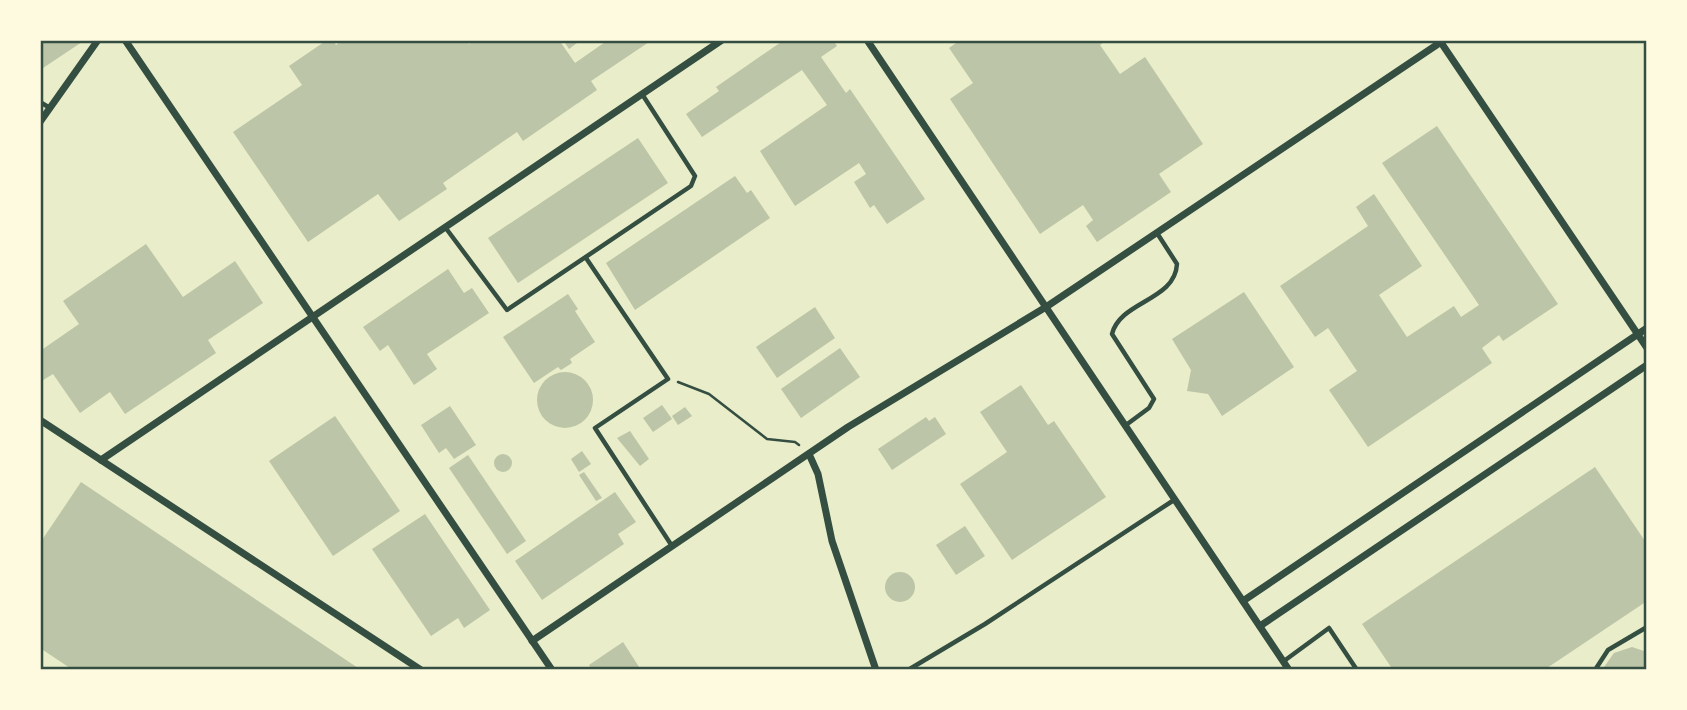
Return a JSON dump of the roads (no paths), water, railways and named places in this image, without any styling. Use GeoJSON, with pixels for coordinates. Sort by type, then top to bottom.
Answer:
{"type":"FeatureCollection","features":[{"type":"Feature","properties":{"kind":"street"},"geometry":{"type":"LineString","coordinates":[[40,122],[98,40]]}},
{"type":"Feature","properties":{"kind":"street"},"geometry":{"type":"LineString","coordinates":[[125,40],[551,670]]}},
{"type":"Feature","properties":{"kind":"street"},"geometry":{"type":"LineString","coordinates":[[101,460],[722,40]]}},
{"type":"Feature","properties":{"kind":"street"},"geometry":{"type":"LineString","coordinates":[[867,40],[1289,670]]}},
{"type":"Feature","properties":{"kind":"street"},"geometry":{"type":"LineString","coordinates":[[532,641],[809,454],[1046,307],[1441,41],[1647,348]]}},
{"type":"Feature","properties":{"kind":"street"},"geometry":{"type":"LineString","coordinates":[[1243,601],[1647,328]]}},
{"type":"Feature","properties":{"kind":"street"},"geometry":{"type":"LineString","coordinates":[[1260,626],[1647,365]]}},
{"type":"Feature","properties":{"kind":"street"},"geometry":{"type":"LineString","coordinates":[[40,420],[421,670]]}},
{"type":"Feature","properties":{"kind":"street"},"geometry":{"type":"LineString","coordinates":[[809,454],[818,474],[832,541],[876,670]]}},
{"type":"Feature","properties":{"kind":"lane"},"geometry":{"type":"LineString","coordinates":[[445,228],[507,310],[586,258],[691,186],[695,176],[642,94]]}},
{"type":"Feature","properties":{"kind":"lane"},"geometry":{"type":"LineString","coordinates":[[40,102],[50,108]]}},
{"type":"Feature","properties":{"kind":"lane"},"geometry":{"type":"LineString","coordinates":[[1125,426],[1149,408],[1154,399],[1112,334],[1119,320],[1155,295],[1175,276],[1177,264],[1156,233]]}},
{"type":"Feature","properties":{"kind":"lane"},"geometry":{"type":"LineString","coordinates":[[586,258],[668,379],[595,428],[672,546]]}},
{"type":"Feature","properties":{"kind":"lane"},"geometry":{"type":"LineString","coordinates":[[908,670],[985,624],[1175,499]]}},
{"type":"Feature","properties":{"kind":"lane"},"geometry":{"type":"LineString","coordinates":[[1595,670],[1608,650],[1647,627]]}},
{"type":"Feature","properties":{"kind":"lane"},"geometry":{"type":"LineString","coordinates":[[1284,661],[1329,628],[1357,670]]}}]}
